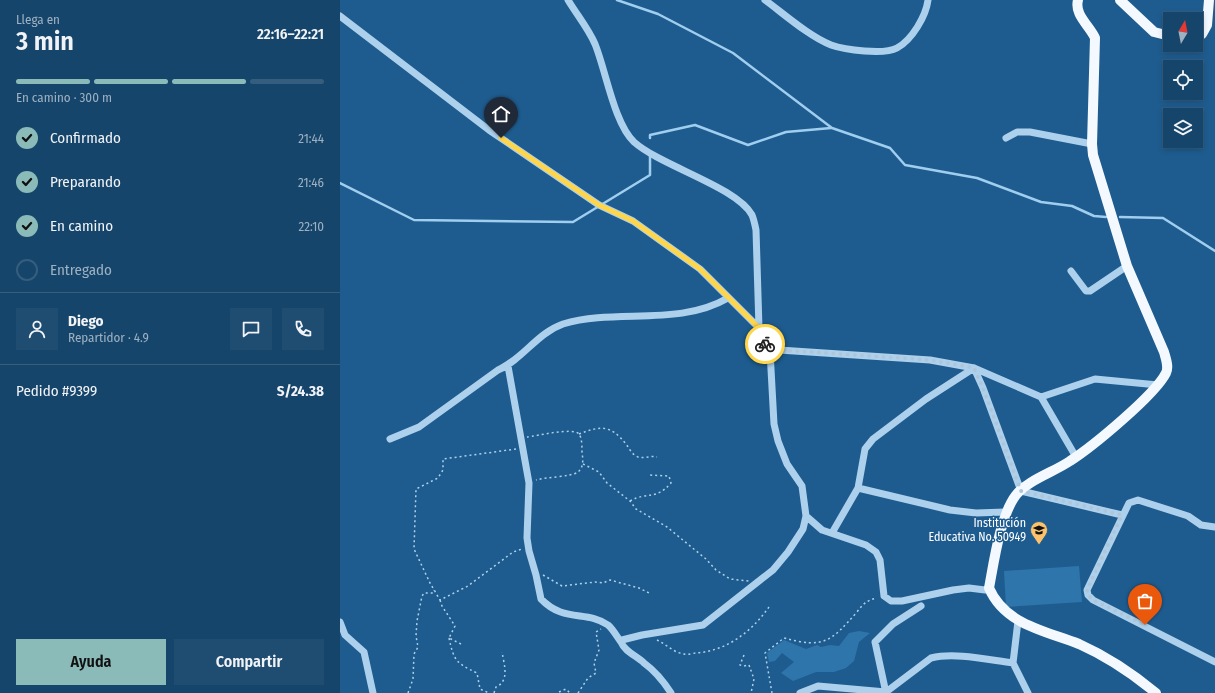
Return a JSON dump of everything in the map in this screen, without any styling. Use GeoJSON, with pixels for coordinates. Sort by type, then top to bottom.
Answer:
{"type":"FeatureCollection","features":[{"type":"Feature","properties":{"kind":"main road"},"geometry":{"type":"LineString","coordinates":[[1078,0],[1077,4],[1081,16],[1092,31],[1095,38],[1092,144],[1100,180],[1127,266],[1166,358],[1167,373],[1158,385],[1100,438],[1076,457],[1021,491],[1006,512],[989,588],[996,601],[1018,621],[1079,645],[1113,662],[1156,693]]}},
{"type":"Feature","properties":{"kind":"main road"},"geometry":{"type":"LineString","coordinates":[[1120,0],[1154,32],[1163,34]]}},
{"type":"Feature","properties":{"kind":"main road"},"geometry":{"type":"LineString","coordinates":[[1203,32],[1207,25],[1209,0]]}},
{"type":"Feature","properties":{"kind":"street"},"geometry":{"type":"LineString","coordinates":[[568,0],[594,42],[604,68],[614,103],[629,136],[635,142],[673,166],[741,203],[752,216],[756,230],[759,328],[762,340],[770,351],[774,424],[778,441],[787,464],[802,486],[806,516],[803,529],[774,570],[753,584],[703,625],[625,638],[621,642]]}},
{"type":"Feature","properties":{"kind":"street"},"geometry":{"type":"LineString","coordinates":[[765,0],[796,23],[830,45],[876,52],[898,48],[907,39],[922,18],[928,0]]}},
{"type":"Feature","properties":{"kind":"street"},"geometry":{"type":"LineString","coordinates":[[340,16],[455,105],[496,134],[599,205],[633,221],[700,269],[759,328]]}},
{"type":"Feature","properties":{"kind":"street"},"geometry":{"type":"LineString","coordinates":[[1006,138],[1018,132],[1030,132],[1092,144]]}},
{"type":"Feature","properties":{"kind":"street"},"geometry":{"type":"LineString","coordinates":[[1071,271],[1086,291],[1090,292],[1127,266]]}},
{"type":"Feature","properties":{"kind":"street"},"geometry":{"type":"LineString","coordinates":[[390,439],[419,427],[498,370],[508,366],[537,340],[561,325],[583,319],[680,314],[728,298]]}},
{"type":"Feature","properties":{"kind":"street"},"geometry":{"type":"LineString","coordinates":[[770,351],[780,350],[930,360],[974,368],[1041,397],[1076,457]]}},
{"type":"Feature","properties":{"kind":"street"},"geometry":{"type":"LineString","coordinates":[[508,366],[528,483],[528,547],[536,574],[541,599],[560,613],[584,617],[607,624],[621,642],[623,647],[644,663],[671,693]]}},
{"type":"Feature","properties":{"kind":"street"},"geometry":{"type":"LineString","coordinates":[[832,533],[858,488],[865,449],[868,444],[926,399],[974,368]]}},
{"type":"Feature","properties":{"kind":"street"},"geometry":{"type":"LineString","coordinates":[[974,368],[983,388],[1021,491],[1122,515]]}},
{"type":"Feature","properties":{"kind":"street"},"geometry":{"type":"LineString","coordinates":[[1041,397],[1095,379],[1158,385]]}},
{"type":"Feature","properties":{"kind":"street"},"geometry":{"type":"LineString","coordinates":[[858,488],[950,510],[976,513],[1006,512]]}},
{"type":"Feature","properties":{"kind":"street"},"geometry":{"type":"LineString","coordinates":[[1215,527],[1201,525],[1188,516],[1138,500],[1129,503],[1088,584],[1088,595],[1093,600],[1215,662]]}},
{"type":"Feature","properties":{"kind":"street"},"geometry":{"type":"LineString","coordinates":[[806,516],[822,530],[866,545],[876,552],[880,560],[884,596],[892,601],[902,601],[918,596],[954,590],[969,588],[985,590],[989,588]]}},
{"type":"Feature","properties":{"kind":"street"},"geometry":{"type":"LineString","coordinates":[[886,692],[875,642],[894,624],[921,606]]}},
{"type":"Feature","properties":{"kind":"street"},"geometry":{"type":"LineString","coordinates":[[1018,621],[1013,663],[1028,693]]}},
{"type":"Feature","properties":{"kind":"street"},"geometry":{"type":"LineString","coordinates":[[340,622],[345,635],[364,652],[373,693]]}},
{"type":"Feature","properties":{"kind":"street"},"geometry":{"type":"LineString","coordinates":[[800,693],[818,686],[886,692],[931,658],[948,656],[1013,663]]}},
{"type":"Feature","properties":{"kind":"path"},"geometry":{"type":"LineString","coordinates":[[579,434],[598,427],[608,429],[626,443],[635,456],[657,457]]}},
{"type":"Feature","properties":{"kind":"path"},"geometry":{"type":"LineString","coordinates":[[520,438],[568,430],[576,431],[579,434],[583,464],[577,472],[569,475],[549,477],[528,483]]}},
{"type":"Feature","properties":{"kind":"path"},"geometry":{"type":"LineString","coordinates":[[489,693],[480,689],[477,673],[459,664],[453,653],[449,638],[454,626],[442,606],[414,549],[416,489],[438,478],[443,470],[443,459],[522,448]]}},
{"type":"Feature","properties":{"kind":"path"},"geometry":{"type":"LineString","coordinates":[[583,464],[599,472],[607,483],[630,501],[636,509],[661,523],[686,542],[716,570],[730,579],[748,580],[753,584]]}},
{"type":"Feature","properties":{"kind":"path"},"geometry":{"type":"LineString","coordinates":[[630,501],[638,497],[657,495],[664,492],[671,483],[669,476],[649,475]]}},
{"type":"Feature","properties":{"kind":"path"},"geometry":{"type":"LineString","coordinates":[[440,600],[468,586],[513,552],[528,547]]}},
{"type":"Feature","properties":{"kind":"path"},"geometry":{"type":"LineString","coordinates":[[533,568],[562,586],[595,582],[603,583],[610,580],[639,588],[651,594]]}},
{"type":"Feature","properties":{"kind":"path"},"geometry":{"type":"LineString","coordinates":[[408,693],[413,679],[414,654],[418,647],[416,636],[417,621],[422,596],[424,593],[433,593],[434,590]]}},
{"type":"Feature","properties":{"kind":"path"},"geometry":{"type":"LineString","coordinates":[[772,693],[765,653],[784,638],[806,644],[835,637],[868,600],[884,596]]}},
{"type":"Feature","properties":{"kind":"path"},"geometry":{"type":"LineString","coordinates":[[657,640],[684,654],[709,652],[726,647],[746,634],[769,607]]}},
{"type":"Feature","properties":{"kind":"path"},"geometry":{"type":"LineString","coordinates":[[578,693],[588,678],[596,673],[594,663],[600,650],[596,632],[607,624]]}},
{"type":"Feature","properties":{"kind":"path"},"geometry":{"type":"LineString","coordinates":[[449,638],[463,645]]}},
{"type":"Feature","properties":{"kind":"path"},"geometry":{"type":"LineString","coordinates":[[494,693],[496,688],[503,683],[505,677],[502,652]]}},
{"type":"Feature","properties":{"kind":"path"},"geometry":{"type":"LineString","coordinates":[[744,655],[740,665],[749,665],[753,674],[751,693]]}},
{"type":"Feature","properties":{"kind":"path"},"geometry":{"type":"LineString","coordinates":[[559,692],[566,689],[570,693]]}},
{"type":"Feature","properties":{"kind":"shaded area"},"geometry":{"type":"Polygon","coordinates":[[[1079,566],[1082,602],[1006,607],[1004,571],[1079,566]]]}},
{"type":"Feature","properties":{"kind":"shaded area"},"geometry":{"type":"Polygon","coordinates":[[[859,631],[870,633],[859,642],[854,661],[846,668],[834,672],[816,672],[793,681],[781,673],[794,662],[782,653],[775,661],[769,662],[767,653],[784,640],[806,649],[817,645],[821,647],[830,645],[839,646],[849,633],[859,631]]]}},
{"type":"Feature","properties":{"kind":"waterway"},"geometry":{"type":"LineString","coordinates":[[617,0],[658,14],[733,53],[832,128],[890,148],[905,165],[977,178],[1041,202],[1072,206],[1094,216],[1106,217]]}},
{"type":"Feature","properties":{"kind":"waterway"},"geometry":{"type":"LineString","coordinates":[[650,138],[650,135],[695,125],[748,145],[786,132],[831,128]]}},
{"type":"Feature","properties":{"kind":"waterway"},"geometry":{"type":"LineString","coordinates":[[340,183],[414,220],[573,222],[650,175],[650,155]]}},
{"type":"Feature","properties":{"kind":"waterway"},"geometry":{"type":"LineString","coordinates":[[1120,217],[1163,218],[1215,251]]}},
{"type":"Feature","properties":{"kind":"way so far"},"geometry":{"type":"LineString","coordinates":[[765,344],[770,351],[780,350],[930,360],[974,368],[983,388],[1021,491],[1122,515],[1088,584],[1088,595],[1093,600],[1145,625]]}},
{"type":"Feature","properties":{"kind":"place","name":"Institución Educativa No. 50949"},"geometry":{"type":"Point","coordinates":[1039,545]}},
{"type":"Feature","properties":{"kind":"route"},"geometry":{"type":"LineString","coordinates":[[501,138],[599,205],[633,221],[700,269],[746,317],[759,328],[762,340],[765,344]]}}]}
